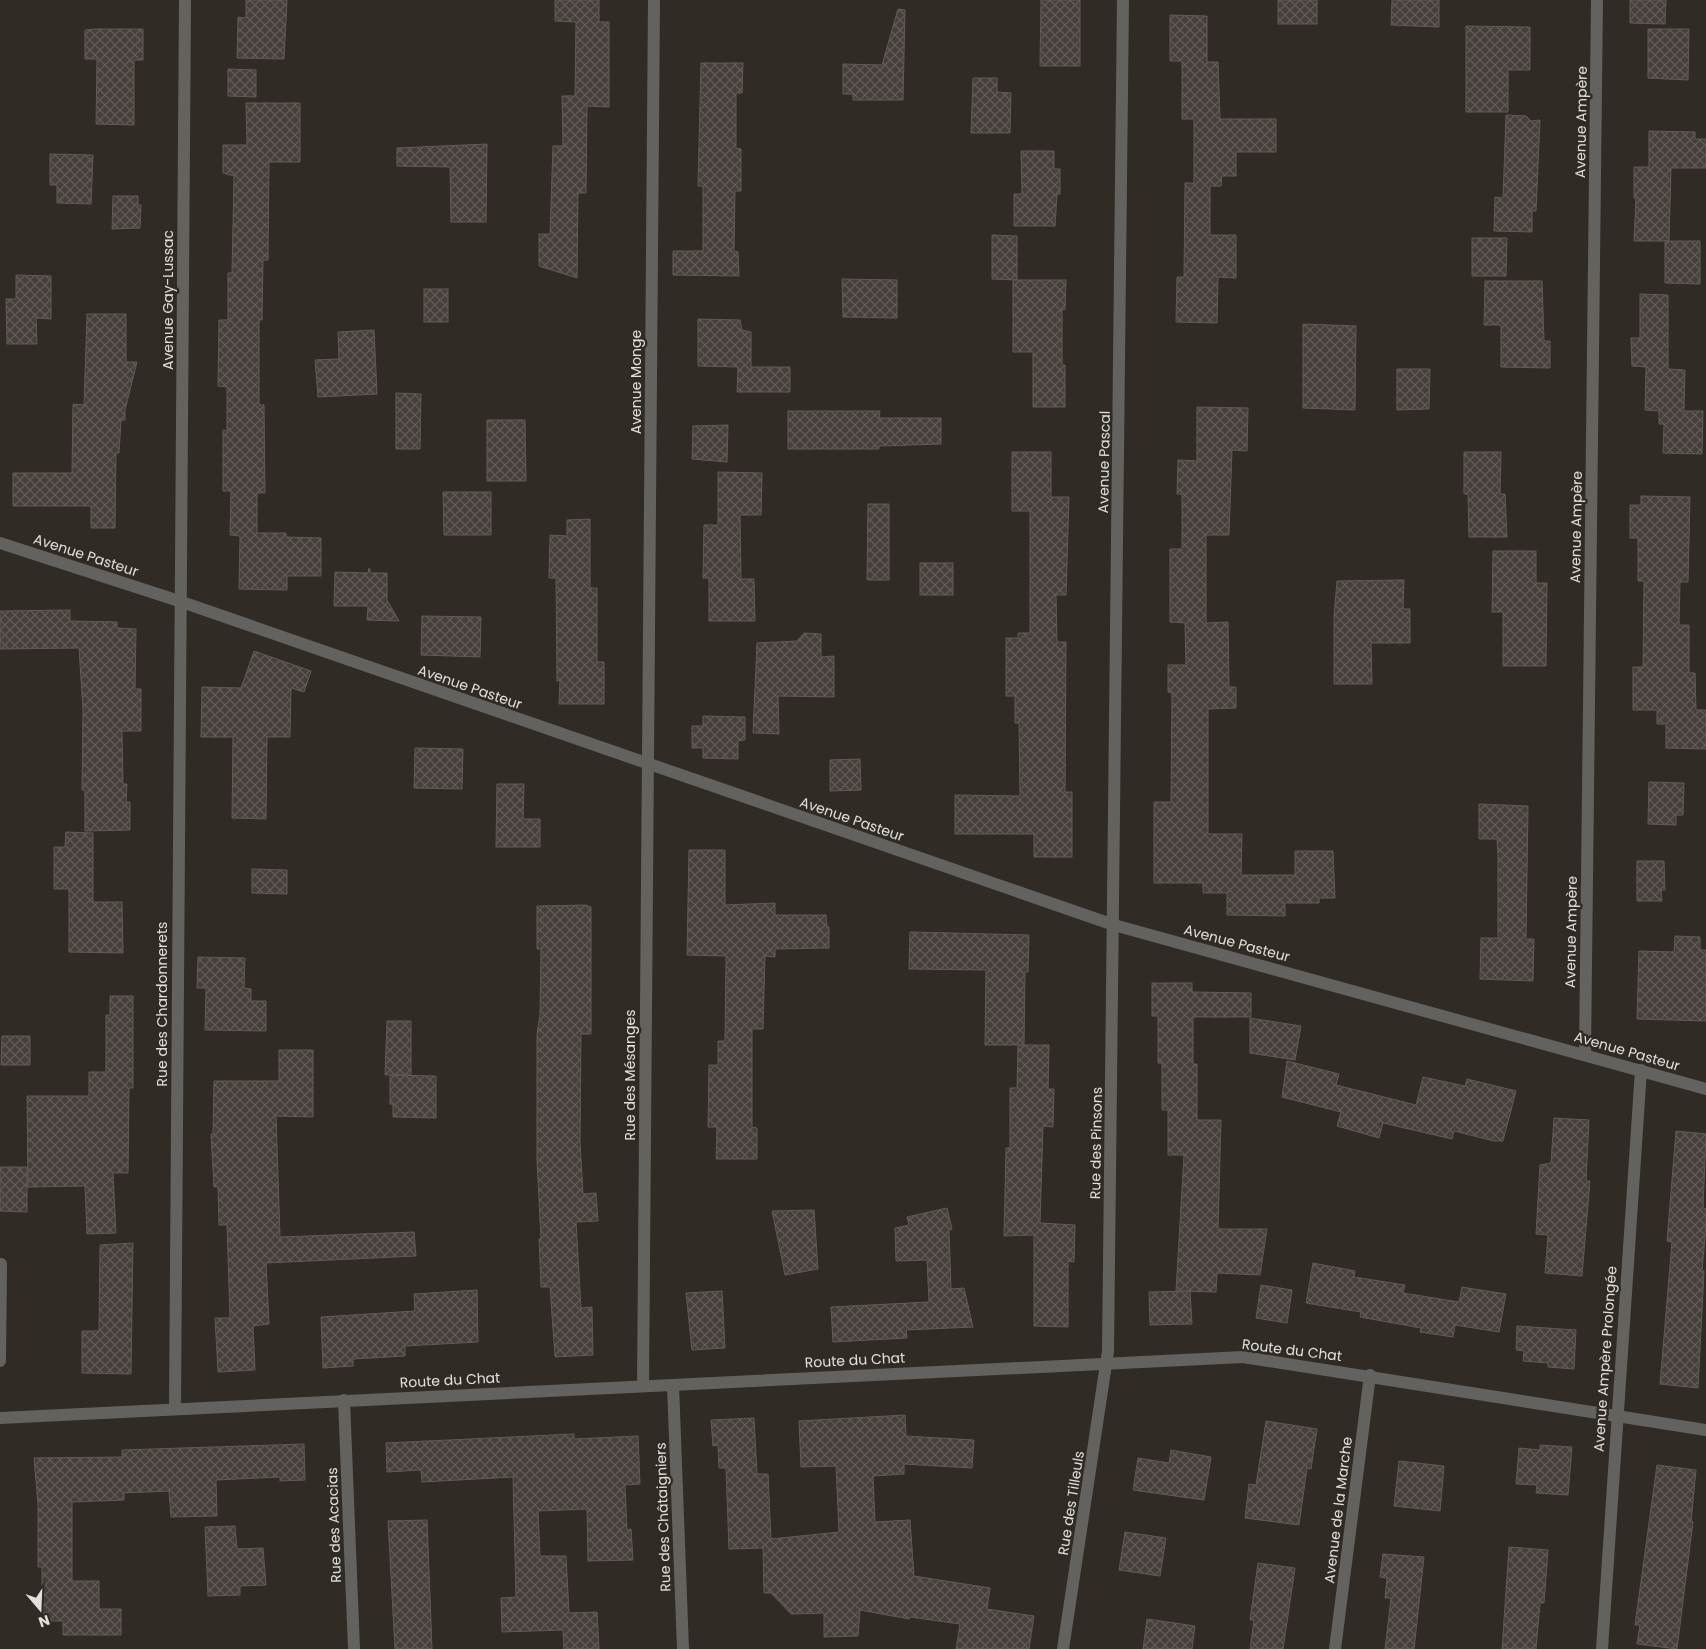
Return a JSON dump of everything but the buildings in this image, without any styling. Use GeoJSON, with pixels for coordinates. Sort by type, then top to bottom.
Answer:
{"type":"FeatureCollection","features":[{"type":"Feature","properties":{"kind":"street","name":"Avenue Gay-Lussac"},"geometry":{"type":"LineString","coordinates":[[179,601],[185,0]]}},
{"type":"Feature","properties":{"kind":"street","name":"Avenue Monge"},"geometry":{"type":"LineString","coordinates":[[648,765],[654,0]]}},
{"type":"Feature","properties":{"kind":"street","name":"Avenue Pascal"},"geometry":{"type":"LineString","coordinates":[[1114,925],[1123,0]]}},
{"type":"Feature","properties":{"kind":"street","name":"Avenue Ampère"},"geometry":{"type":"LineString","coordinates":[[1584,1054],[1597,0]]}},
{"type":"Feature","properties":{"kind":"street","name":"Avenue Pasteur"},"geometry":{"type":"LineString","coordinates":[[0,543],[179,601],[1114,925],[1706,1089]]}},
{"type":"Feature","properties":{"kind":"street","name":"Rue des Chardonnerets"},"geometry":{"type":"LineString","coordinates":[[175,1408],[179,601]]}},
{"type":"Feature","properties":{"kind":"street","name":"Rue des Mésanges"},"geometry":{"type":"LineString","coordinates":[[643,1386],[648,765]]}},
{"type":"Feature","properties":{"kind":"street","name":"Rue des Pinsons"},"geometry":{"type":"LineString","coordinates":[[1108,1362],[1114,925]]}},
{"type":"Feature","properties":{"kind":"street","name":"Avenue Ampère Prolongée"},"geometry":{"type":"LineString","coordinates":[[1602,1649],[1616,1414],[1641,1070]]}},
{"type":"Feature","properties":{"kind":"street"},"geometry":{"type":"LineString","coordinates":[[0,1361],[1,1264]]}},
{"type":"Feature","properties":{"kind":"street","name":"Route du Chat"},"geometry":{"type":"LineString","coordinates":[[0,1418],[1108,1362],[1242,1357],[1616,1414],[1706,1430]]}},
{"type":"Feature","properties":{"kind":"street","name":"Rue des Tilleuls"},"geometry":{"type":"LineString","coordinates":[[1064,1649],[1108,1362]]}},
{"type":"Feature","properties":{"kind":"street","name":"Avenue de la Marche"},"geometry":{"type":"LineString","coordinates":[[1335,1649],[1370,1376]]}},
{"type":"Feature","properties":{"kind":"street","name":"Rue des Châtaigniers"},"geometry":{"type":"LineString","coordinates":[[673,1384],[683,1649]]}},
{"type":"Feature","properties":{"kind":"street","name":"Rue des Acacias"},"geometry":{"type":"LineString","coordinates":[[344,1400],[354,1649]]}}]}
